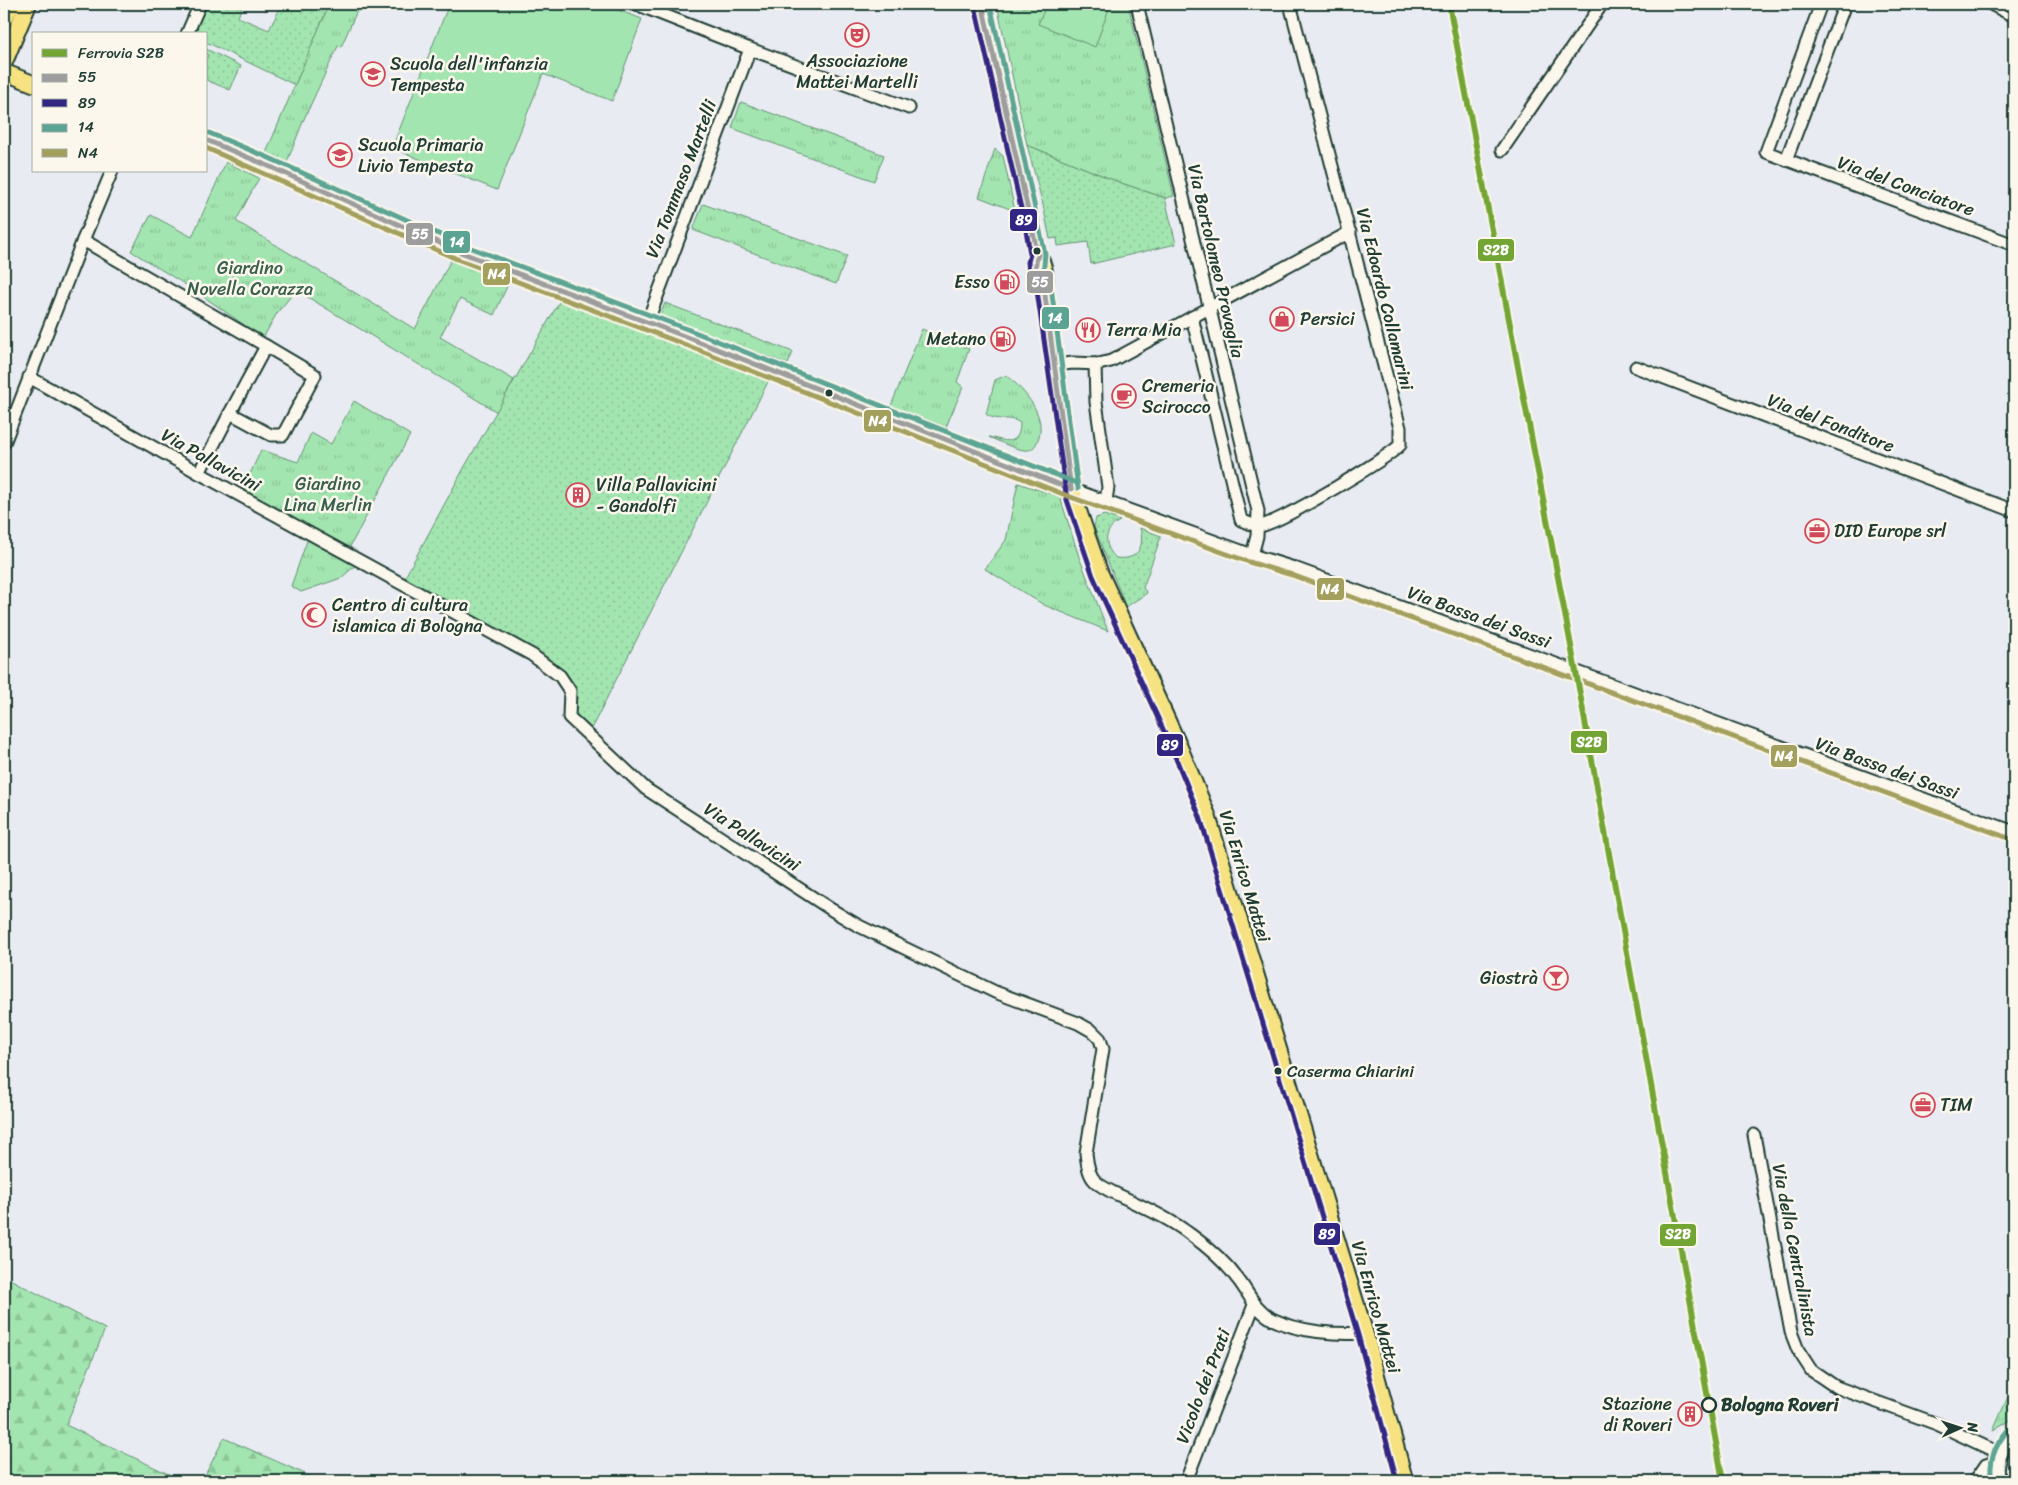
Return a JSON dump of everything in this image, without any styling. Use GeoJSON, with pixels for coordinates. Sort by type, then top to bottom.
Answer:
{"type":"FeatureCollection","features":[{"type":"Feature","properties":{"kind":"highway"},"geometry":{"type":"LineString","coordinates":[[4,19],[10,4]]}},
{"type":"Feature","properties":{"kind":"highway"},"geometry":{"type":"LineString","coordinates":[[6,57],[28,4]]}},
{"type":"Feature","properties":{"kind":"main road","name":"Via Enrico Mattei"},"geometry":{"type":"LineString","coordinates":[[982,4],[1038,255],[1043,262],[1046,279],[1044,288],[1071,489],[1100,572],[1208,814],[1365,1333],[1405,1481]]}},
{"type":"Feature","properties":{"kind":"main road"},"geometry":{"type":"LineString","coordinates":[[4,72],[32,83]]}},
{"type":"Feature","properties":{"kind":"main road"},"geometry":{"type":"LineString","coordinates":[[208,141],[460,252],[684,336],[1071,489]]}},
{"type":"Feature","properties":{"kind":"street"},"geometry":{"type":"LineString","coordinates":[[188,32],[200,4]]}},
{"type":"Feature","properties":{"kind":"street"},"geometry":{"type":"LineString","coordinates":[[636,4],[909,108]]}},
{"type":"Feature","properties":{"kind":"street","name":"Via Bartolomeo Provaglia"},"geometry":{"type":"LineString","coordinates":[[1136,4],[1258,511],[1258,526],[1252,555]]}},
{"type":"Feature","properties":{"kind":"street","name":"Via Edoardo Collamarini"},"geometry":{"type":"LineString","coordinates":[[1258,526],[1284,517],[1309,504],[1400,445],[1400,428],[1290,4]]}},
{"type":"Feature","properties":{"kind":"street"},"geometry":{"type":"LineString","coordinates":[[1502,150],[1602,4]]}},
{"type":"Feature","properties":{"kind":"street"},"geometry":{"type":"LineString","coordinates":[[1821,4],[1807,41],[1828,49]]}},
{"type":"Feature","properties":{"kind":"street"},"geometry":{"type":"LineString","coordinates":[[1786,160],[1845,4]]}},
{"type":"Feature","properties":{"kind":"street"},"geometry":{"type":"LineString","coordinates":[[1991,4],[2014,16]]}},
{"type":"Feature","properties":{"kind":"street","name":"Via del Conciatore"},"geometry":{"type":"LineString","coordinates":[[1807,41],[1766,152],[2014,245]]}},
{"type":"Feature","properties":{"kind":"street","name":"Via Tommaso Martelli"},"geometry":{"type":"LineString","coordinates":[[647,323],[750,48]]}},
{"type":"Feature","properties":{"kind":"street"},"geometry":{"type":"LineString","coordinates":[[4,443],[112,172]]}},
{"type":"Feature","properties":{"kind":"street"},"geometry":{"type":"LineString","coordinates":[[1055,365],[1073,363],[1095,364],[1111,361],[1350,232]]}},
{"type":"Feature","properties":{"kind":"street"},"geometry":{"type":"LineString","coordinates":[[83,240],[315,375],[283,436],[271,435],[230,413]]}},
{"type":"Feature","properties":{"kind":"street","name":"Via Bartolomeo Provaglia"},"geometry":{"type":"LineString","coordinates":[[1192,317],[1241,520],[1258,526]]}},
{"type":"Feature","properties":{"kind":"street"},"geometry":{"type":"LineString","coordinates":[[198,474],[266,346]]}},
{"type":"Feature","properties":{"kind":"street"},"geometry":{"type":"LineString","coordinates":[[1095,364],[1094,389],[1108,487],[1106,501]]}},
{"type":"Feature","properties":{"kind":"street","name":"Via del Fonditore"},"geometry":{"type":"LineString","coordinates":[[1636,367],[2014,511]]}},
{"type":"Feature","properties":{"kind":"street","name":"Via Pallavicini"},"geometry":{"type":"LineString","coordinates":[[29,377],[198,474],[532,655],[560,676],[570,691],[569,717],[646,789],[832,910],[995,992],[1078,1023],[1092,1031],[1100,1039],[1103,1050],[1086,1153],[1088,1167],[1094,1180],[1107,1189],[1167,1219],[1191,1235],[1226,1266],[1240,1282],[1254,1305],[1271,1318],[1292,1326],[1315,1331],[1365,1333]]}},
{"type":"Feature","properties":{"kind":"street","name":"Via Bassa dei Sassi"},"geometry":{"type":"LineString","coordinates":[[1071,489],[1252,555],[1303,571],[2014,832]]}},
{"type":"Feature","properties":{"kind":"street","name":"Via della Centralinista"},"geometry":{"type":"LineString","coordinates":[[1754,1134],[1791,1332],[1798,1350],[1811,1370],[1836,1387],[1937,1424],[2000,1458]]}},
{"type":"Feature","properties":{"kind":"street","name":"Vicolo dei Prati"},"geometry":{"type":"LineString","coordinates":[[1186,1481],[1254,1305]]}},
{"type":"Feature","properties":{"kind":"street"},"geometry":{"type":"LineString","coordinates":[[2000,1481],[2000,1458],[2006,1444],[2014,1435]]}},
{"type":"Feature","properties":{"kind":"street"},"geometry":{"type":"LineString","coordinates":[[1975,1481],[1986,1465],[2000,1458]]}},
{"type":"Feature","properties":{"kind":"green space"},"geometry":{"type":"Polygon","coordinates":[[[207,4],[243,4],[238,17],[269,30],[282,4],[329,4],[295,85],[208,43],[208,32],[194,32],[207,4]]]}},
{"type":"Feature","properties":{"kind":"green space"},"geometry":{"type":"Polygon","coordinates":[[[329,4],[360,4],[341,47],[338,46],[304,119],[287,162],[266,153],[329,4]]]}},
{"type":"Feature","properties":{"kind":"green space"},"geometry":{"type":"Polygon","coordinates":[[[449,4],[602,4],[642,19],[612,101],[543,74],[497,190],[392,148],[449,4]]]}},
{"type":"Feature","properties":{"kind":"green space"},"geometry":{"type":"Polygon","coordinates":[[[997,4],[1128,4],[1174,196],[1165,198],[1121,183],[1027,145],[997,4]]]}},
{"type":"Feature","properties":{"kind":"green space"},"geometry":{"type":"Polygon","coordinates":[[[1047,4],[1103,4],[1110,6],[1095,47],[1038,24],[1047,4]]]}},
{"type":"Feature","properties":{"kind":"green space"},"geometry":{"type":"Polygon","coordinates":[[[208,50],[241,66],[230,90],[208,81],[208,50]]]}},
{"type":"Feature","properties":{"kind":"green space"},"geometry":{"type":"Polygon","coordinates":[[[741,102],[884,155],[874,181],[732,128],[741,102]]]}},
{"type":"Feature","properties":{"kind":"green space"},"geometry":{"type":"Polygon","coordinates":[[[1027,145],[1121,183],[1165,198],[1176,244],[1091,264],[1088,242],[1058,246],[1057,238],[1050,239],[1027,145]]]}},
{"type":"Feature","properties":{"kind":"green space"},"geometry":{"type":"Polygon","coordinates":[[[995,149],[1003,156],[1015,211],[979,197],[995,149]]]}},
{"type":"Feature","properties":{"kind":"green space","name":"Giardino Novella Corazza"},"geometry":{"type":"Polygon","coordinates":[[[226,162],[259,178],[236,221],[415,329],[452,258],[509,282],[494,315],[460,299],[440,337],[514,380],[497,412],[296,290],[277,313],[263,338],[194,290],[131,251],[151,215],[192,237],[226,162]]]}},
{"type":"Feature","properties":{"kind":"green space"},"geometry":{"type":"Polygon","coordinates":[[[703,204],[847,256],[836,284],[693,230],[703,204]]]}},
{"type":"Feature","properties":{"kind":"green space"},"geometry":{"type":"Polygon","coordinates":[[[562,297],[771,376],[588,735],[569,717],[570,691],[560,675],[403,589],[404,579],[464,468],[562,297]]]}},
{"type":"Feature","properties":{"kind":"green space"},"geometry":{"type":"Polygon","coordinates":[[[665,303],[793,352],[788,364],[660,316],[665,303]]]}},
{"type":"Feature","properties":{"kind":"green space"},"geometry":{"type":"Polygon","coordinates":[[[922,329],[969,349],[957,382],[963,387],[946,427],[891,406],[922,329]]]}},
{"type":"Feature","properties":{"kind":"green space"},"geometry":{"type":"Polygon","coordinates":[[[1007,375],[1027,396],[1033,405],[1040,423],[1040,432],[1036,444],[1029,450],[1015,448],[989,437],[1010,441],[1017,436],[1019,431],[1020,423],[1012,419],[990,417],[986,414],[995,380],[1007,375]]]}},
{"type":"Feature","properties":{"kind":"green space","name":"Giardino Lina Merlin"},"geometry":{"type":"Polygon","coordinates":[[[354,401],[410,435],[346,554],[240,496],[261,450],[298,462],[311,433],[331,444],[354,401]]]}},
{"type":"Feature","properties":{"kind":"green space"},"geometry":{"type":"Polygon","coordinates":[[[1018,483],[1060,497],[1079,557],[1108,631],[1044,605],[985,569],[1006,540],[1018,483]]]}},
{"type":"Feature","properties":{"kind":"green space"},"geometry":{"type":"Polygon","coordinates":[[[1105,515],[1120,521],[1110,528],[1107,538],[1109,548],[1116,558],[1135,555],[1140,547],[1140,528],[1161,536],[1143,588],[1147,593],[1126,607],[1094,527],[1096,518],[1105,515]]]}},
{"type":"Feature","properties":{"kind":"green space"},"geometry":{"type":"Polygon","coordinates":[[[308,538],[357,564],[341,578],[301,592],[291,586],[308,538]]]}},
{"type":"Feature","properties":{"kind":"green space"},"geometry":{"type":"Polygon","coordinates":[[[4,1276],[105,1329],[66,1425],[183,1481],[4,1481],[4,1276]]]}},
{"type":"Feature","properties":{"kind":"green space"},"geometry":{"type":"Polygon","coordinates":[[[2014,1383],[2014,1418],[1993,1431],[2014,1383]]]}},
{"type":"Feature","properties":{"kind":"green space"},"geometry":{"type":"Polygon","coordinates":[[[224,1438],[321,1481],[202,1481],[224,1438]]]}},
{"type":"Feature","properties":{"kind":"rail line","name":"S2B"},"geometry":{"type":"LineString","coordinates":[[1449,4],[1576,672],[1723,1481]]}},
{"type":"Feature","properties":{"kind":"transit line","name":"55"},"geometry":{"type":"LineString","coordinates":[[982,4],[1038,255],[1036,272],[1044,288],[1071,489]]}},
{"type":"Feature","properties":{"kind":"transit line","name":"14"},"geometry":{"type":"LineString","coordinates":[[990,4],[1045,254],[1044,271],[1051,287],[1078,488]]}},
{"type":"Feature","properties":{"kind":"transit line","name":"89"},"geometry":{"type":"LineString","coordinates":[[975,6],[1026,230],[1030,254],[1028,262],[1029,274],[1031,284],[1037,291],[1067,500],[1093,576],[1172,749],[1200,817],[1358,1335],[1397,1481]]}},
{"type":"Feature","properties":{"kind":"transit line","name":"14"},"geometry":{"type":"LineString","coordinates":[[209,133],[463,245],[687,329],[1074,482]]}},
{"type":"Feature","properties":{"kind":"transit line","name":"55"},"geometry":{"type":"LineString","coordinates":[[208,141],[460,252],[684,336],[1071,489]]}},
{"type":"Feature","properties":{"kind":"transit line","name":"N4"},"geometry":{"type":"LineString","coordinates":[[208,149],[457,259],[681,343],[1068,496],[1249,562],[1292,575],[2011,839]]}},
{"type":"Feature","properties":{"kind":"transit line","name":"14"},"geometry":{"type":"LineString","coordinates":[[1992,1481],[1992,1460],[1999,1442],[2008,1430]]}},
{"type":"Feature","properties":{"kind":"place","name":"Associazione Mattei Martelli"},"geometry":{"type":"Point","coordinates":[857,35]}},
{"type":"Feature","properties":{"kind":"place","name":"Scuola dell'infanzia Tempesta"},"geometry":{"type":"Point","coordinates":[373,74]}},
{"type":"Feature","properties":{"kind":"place","name":"Scuola Primaria Livio Tempesta"},"geometry":{"type":"Point","coordinates":[340,155]}},
{"type":"Feature","properties":{"kind":"place","name":"Esso"},"geometry":{"type":"Point","coordinates":[1007,282]}},
{"type":"Feature","properties":{"kind":"place","name":"Persici"},"geometry":{"type":"Point","coordinates":[1282,319]}},
{"type":"Feature","properties":{"kind":"place","name":"Terra Mia"},"geometry":{"type":"Point","coordinates":[1088,330]}},
{"type":"Feature","properties":{"kind":"place","name":"Metano"},"geometry":{"type":"Point","coordinates":[1003,339]}},
{"type":"Feature","properties":{"kind":"place","name":"Cremeria Scirocco"},"geometry":{"type":"Point","coordinates":[1124,396]}},
{"type":"Feature","properties":{"kind":"place","name":"Villa Pallavicini - Gandolfi"},"geometry":{"type":"Point","coordinates":[578,495]}},
{"type":"Feature","properties":{"kind":"place","name":"DID Europe srl"},"geometry":{"type":"Point","coordinates":[1817,531]}},
{"type":"Feature","properties":{"kind":"place","name":"Centro di cultura islamica di Bologna"},"geometry":{"type":"Point","coordinates":[314,615]}},
{"type":"Feature","properties":{"kind":"place","name":"Giostrà"},"geometry":{"type":"Point","coordinates":[1556,978]}},
{"type":"Feature","properties":{"kind":"place","name":"Caserma Chiarini"},"geometry":{"type":"Point","coordinates":[1278,1071]}},
{"type":"Feature","properties":{"kind":"place","name":"TIM"},"geometry":{"type":"Point","coordinates":[1923,1105]}},
{"type":"Feature","properties":{"kind":"place","name":"Bologna Roveri"},"geometry":{"type":"Point","coordinates":[1709,1405]}},
{"type":"Feature","properties":{"kind":"place","name":"Stazione di Roveri"},"geometry":{"type":"Point","coordinates":[1690,1414]}}]}
